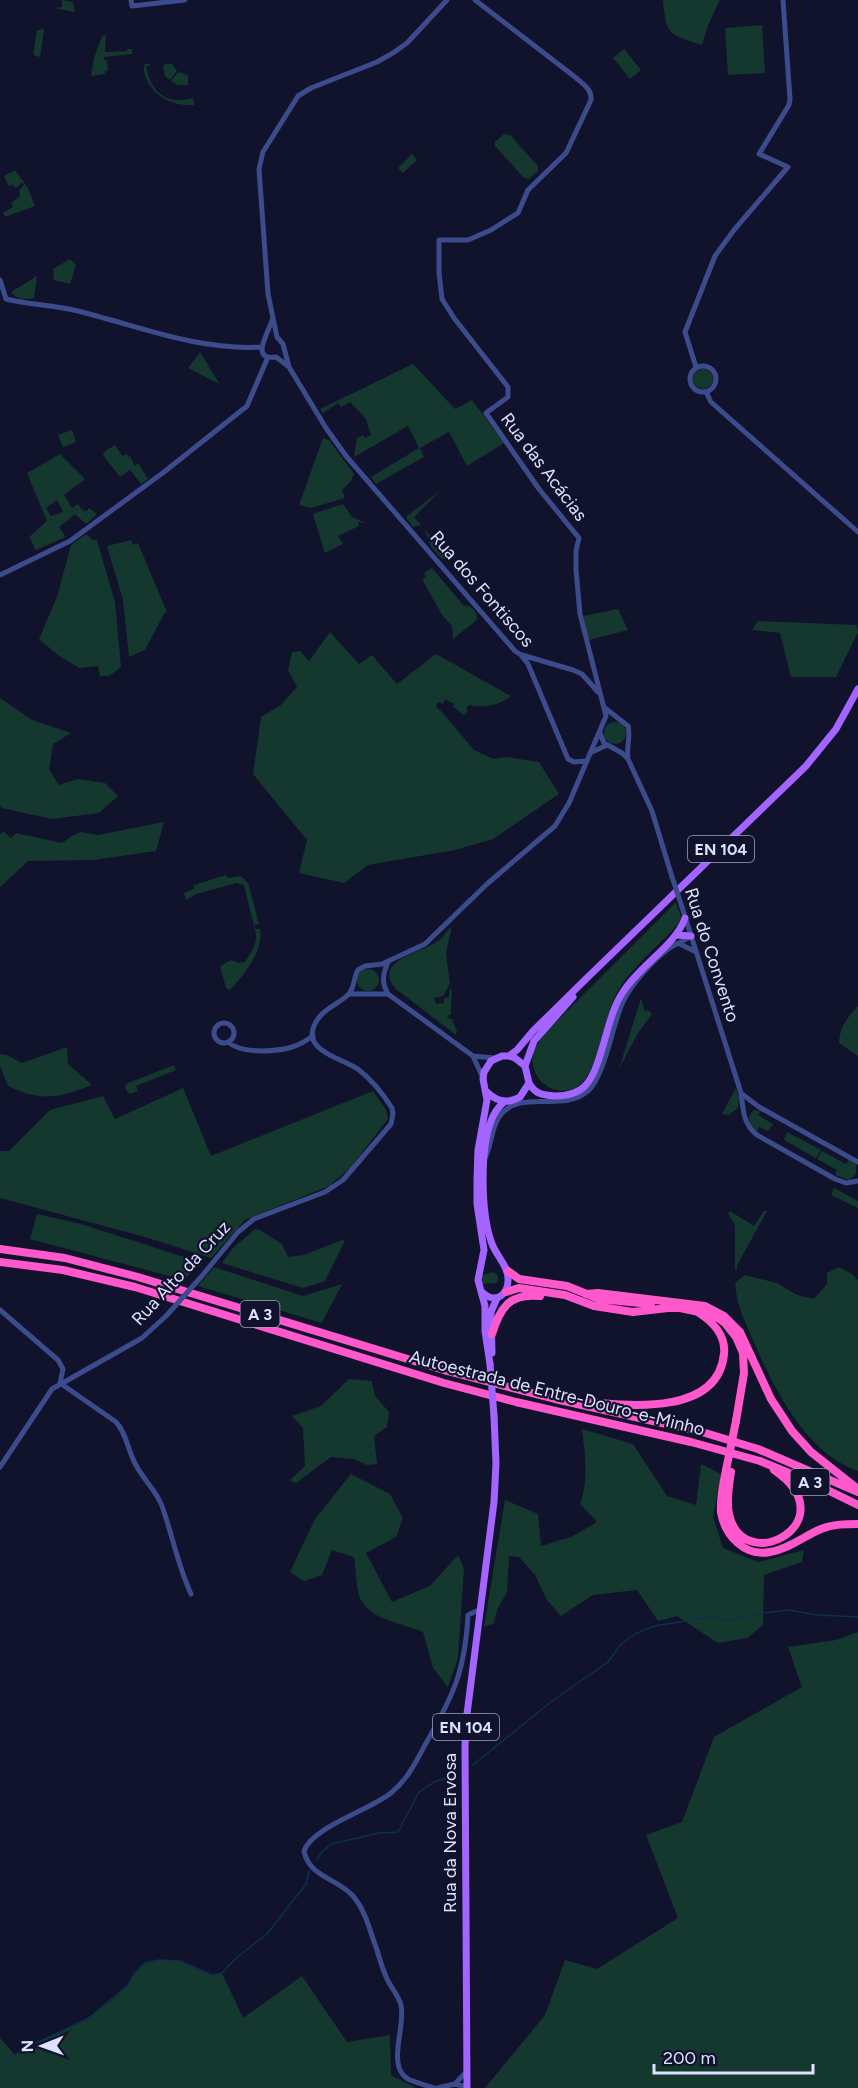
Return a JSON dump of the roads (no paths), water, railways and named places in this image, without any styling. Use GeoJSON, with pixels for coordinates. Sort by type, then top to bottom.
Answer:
{"type":"FeatureCollection","features":[{"type":"Feature","properties":{"kind":"highway","name":"Autoestrada de Entre-Douro-e-Minho"},"geometry":{"type":"LineString","coordinates":[[0,1249],[65,1258],[138,1276],[401,1358],[555,1399],[702,1432],[758,1449],[858,1491]]}},
{"type":"Feature","properties":{"kind":"highway","name":"Autoestrada de Entre-Douro-e-Minho"},"geometry":{"type":"LineString","coordinates":[[0,1262],[63,1270],[135,1287],[455,1386],[516,1402],[662,1434],[760,1461],[858,1505]]}},
{"type":"Feature","properties":{"kind":"highway"},"geometry":{"type":"LineString","coordinates":[[508,1271],[519,1279],[567,1286],[586,1298],[637,1304],[654,1304],[664,1301],[705,1306],[724,1316],[740,1332],[771,1399],[792,1431],[811,1452],[858,1491]]}},
{"type":"Feature","properties":{"kind":"highway"},"geometry":{"type":"LineString","coordinates":[[506,1292],[519,1288],[644,1310],[668,1308],[695,1310],[709,1314],[725,1323],[736,1337],[743,1353],[744,1373],[738,1422]]}},
{"type":"Feature","properties":{"kind":"highway"},"geometry":{"type":"LineString","coordinates":[[492,1334],[497,1316],[507,1303],[521,1296],[565,1295]]}},
{"type":"Feature","properties":{"kind":"highway"},"geometry":{"type":"LineString","coordinates":[[555,1399],[617,1405],[652,1405],[683,1399],[705,1390],[717,1378],[723,1364],[725,1349],[721,1336],[713,1325],[695,1310]]}},
{"type":"Feature","properties":{"kind":"highway"},"geometry":{"type":"LineString","coordinates":[[749,1350],[748,1374],[722,1493],[722,1513],[726,1528],[744,1548],[757,1553],[784,1548],[822,1529],[841,1524],[858,1524]]}},
{"type":"Feature","properties":{"kind":"highway"},"geometry":{"type":"LineString","coordinates":[[728,1471],[729,1514],[734,1528],[746,1539],[762,1544],[782,1539],[795,1527],[800,1513],[798,1494],[789,1481],[760,1461]]}},
{"type":"Feature","properties":{"kind":"main road","name":"EN 104"},"geometry":{"type":"LineString","coordinates":[[509,1056],[544,1019],[806,766],[847,713],[858,689]]}},
{"type":"Feature","properties":{"kind":"main road"},"geometry":{"type":"LineString","coordinates":[[504,1102],[487,1092],[483,1079],[487,1066],[496,1058],[509,1056],[521,1061],[525,1066],[533,1091],[543,1095],[565,1096],[585,1086],[592,1076],[622,992],[646,964],[676,935],[685,918]]}},
{"type":"Feature","properties":{"kind":"main road"},"geometry":{"type":"LineString","coordinates":[[676,935],[691,936]]}},
{"type":"Feature","properties":{"kind":"main road","name":"EN 104"},"geometry":{"type":"LineString","coordinates":[[525,1066],[530,1049],[538,1035],[614,953]]}},
{"type":"Feature","properties":{"kind":"main road"},"geometry":{"type":"LineString","coordinates":[[482,1292],[491,1298],[497,1298],[506,1292],[508,1286],[508,1271],[493,1250],[486,1221],[485,1157],[491,1121],[504,1102],[520,1097],[529,1083]]}},
{"type":"Feature","properties":{"kind":"main road","name":"EN 104"},"geometry":{"type":"LineString","coordinates":[[482,1292],[478,1280],[484,1250],[477,1204],[477,1178],[478,1150],[487,1092]]}},
{"type":"Feature","properties":{"kind":"main road"},"geometry":{"type":"LineString","coordinates":[[481,1267],[490,1260],[501,1262]]}},
{"type":"Feature","properties":{"kind":"main road","name":"Rua da Nova Ervosa"},"geometry":{"type":"LineString","coordinates":[[466,2088],[465,1746],[479,1610],[494,1502],[496,1464],[490,1364],[482,1292]]}},
{"type":"Feature","properties":{"kind":"main road","name":"Rua da Nova Ervosa"},"geometry":{"type":"LineString","coordinates":[[490,1364],[491,1312],[497,1298]]}},
{"type":"Feature","properties":{"kind":"street"},"geometry":{"type":"LineString","coordinates":[[131,3],[185,0]]}},
{"type":"Feature","properties":{"kind":"street"},"geometry":{"type":"LineString","coordinates":[[289,367],[272,319],[264,257],[259,169],[263,152],[298,96],[311,88],[393,54],[407,43],[447,0]]}},
{"type":"Feature","properties":{"kind":"street","name":"Rua das Acácias"},"geometry":{"type":"LineString","coordinates":[[475,0],[575,77],[586,86],[592,95],[566,153],[528,190],[518,213],[491,230],[468,240],[439,240],[439,273],[442,299],[454,318],[508,387],[508,397],[486,413],[539,489],[579,538],[576,570],[580,614],[601,695]]}},
{"type":"Feature","properties":{"kind":"street"},"geometry":{"type":"LineString","coordinates":[[696,367],[685,332],[715,256],[788,167],[759,154],[789,105],[790,99],[783,0]]}},
{"type":"Feature","properties":{"kind":"street"},"geometry":{"type":"LineString","coordinates":[[0,280],[6,299],[76,310],[201,344],[262,347]]}},
{"type":"Feature","properties":{"kind":"street"},"geometry":{"type":"LineString","coordinates":[[272,319],[262,347],[263,353],[268,357],[276,357],[289,367]]}},
{"type":"Feature","properties":{"kind":"street"},"geometry":{"type":"LineString","coordinates":[[265,339],[270,336],[277,337]]}},
{"type":"Feature","properties":{"kind":"street"},"geometry":{"type":"LineString","coordinates":[[276,357],[281,353],[283,347]]}},
{"type":"Feature","properties":{"kind":"street"},"geometry":{"type":"LineString","coordinates":[[0,575],[70,541],[247,406],[268,357]]}},
{"type":"Feature","properties":{"kind":"street","name":"Rua dos Fontiscos"},"geometry":{"type":"LineString","coordinates":[[289,367],[346,456],[528,664],[568,759],[574,762],[586,761]]}},
{"type":"Feature","properties":{"kind":"street"},"geometry":{"type":"LineString","coordinates":[[696,367],[711,368],[715,372],[713,388],[706,392],[696,390],[691,386],[692,371],[696,367]]}},
{"type":"Feature","properties":{"kind":"street"},"geometry":{"type":"LineString","coordinates":[[706,392],[711,402],[858,532]]}},
{"type":"Feature","properties":{"kind":"street"},"geometry":{"type":"LineString","coordinates":[[348,995],[358,970],[365,966],[388,962],[425,944],[488,884],[555,826],[569,803],[606,716],[601,695],[582,675],[573,670],[521,655]]}},
{"type":"Feature","properties":{"kind":"street"},"geometry":{"type":"LineString","coordinates":[[590,753],[610,747],[621,747],[630,734],[628,726],[605,708]]}},
{"type":"Feature","properties":{"kind":"street"},"geometry":{"type":"LineString","coordinates":[[618,718],[609,719],[602,728],[602,739],[628,759]]}},
{"type":"Feature","properties":{"kind":"street","name":"Rua do Convento"},"geometry":{"type":"LineString","coordinates":[[627,741],[628,759],[652,811],[741,1093],[746,1124],[757,1135],[843,1182],[850,1183],[858,1180]]}},
{"type":"Feature","properties":{"kind":"street"},"geometry":{"type":"LineString","coordinates":[[485,1157],[495,1124],[501,1114],[517,1103],[567,1102],[590,1090],[598,1077],[616,1018],[630,989],[670,948],[691,936]]}},
{"type":"Feature","properties":{"kind":"street"},"geometry":{"type":"LineString","coordinates":[[680,944],[696,952]]}},
{"type":"Feature","properties":{"kind":"street"},"geometry":{"type":"LineString","coordinates":[[375,994],[381,988],[388,962]]}},
{"type":"Feature","properties":{"kind":"street"},"geometry":{"type":"LineString","coordinates":[[373,966],[380,970],[388,994],[473,1056],[486,1059],[496,1058]]}},
{"type":"Feature","properties":{"kind":"street"},"geometry":{"type":"LineString","coordinates":[[354,981],[356,988],[362,994]]}},
{"type":"Feature","properties":{"kind":"street"},"geometry":{"type":"LineString","coordinates":[[228,1042],[237,1048],[276,1051],[302,1044],[313,1036],[316,1020],[348,995],[355,993],[388,994]]}},
{"type":"Feature","properties":{"kind":"street","name":"Rua Alto da Cruz"},"geometry":{"type":"LineString","coordinates":[[0,1467],[47,1395],[60,1383],[142,1338],[167,1315],[238,1233],[254,1219],[325,1191],[343,1180],[390,1124],[393,1114],[388,1102],[365,1075],[346,1061],[321,1051],[313,1036]]}},
{"type":"Feature","properties":{"kind":"street"},"geometry":{"type":"LineString","coordinates":[[473,1056],[483,1079]]}},
{"type":"Feature","properties":{"kind":"street"},"geometry":{"type":"LineString","coordinates":[[741,1093],[759,1107],[858,1162]]}},
{"type":"Feature","properties":{"kind":"street"},"geometry":{"type":"LineString","coordinates":[[520,1097],[528,1097],[540,1102]]}},
{"type":"Feature","properties":{"kind":"street"},"geometry":{"type":"LineString","coordinates":[[0,1310],[58,1360],[63,1369],[60,1383],[116,1422],[123,1430],[140,1475],[162,1504],[175,1554],[192,1594]]}},
{"type":"Feature","properties":{"kind":"street"},"geometry":{"type":"LineString","coordinates":[[466,2088],[456,2084],[436,2088],[409,2079],[400,2072],[397,2061],[402,2021],[401,2004],[387,1978],[364,1913],[354,1897],[342,1886],[319,1875],[311,1868],[304,1851],[313,1836],[376,1803],[391,1793],[409,1774],[451,1699],[464,1659],[468,1616],[479,1610]]}},
{"type":"Feature","properties":{"kind":"street"},"geometry":{"type":"LineString","coordinates":[[456,2084],[466,2072]]}},
{"type":"Feature","properties":{"kind":"waterway"},"geometry":{"type":"LineString","coordinates":[[473,1765],[552,1701],[608,1662],[621,1644],[635,1634],[654,1626],[710,1617],[730,1620],[788,1610],[817,1615],[858,1617]]}},
{"type":"Feature","properties":{"kind":"waterway"},"geometry":{"type":"LineString","coordinates":[[317,1860],[331,1844],[379,1833],[398,1832],[419,1792],[434,1782],[458,1775]]}},
{"type":"Feature","properties":{"kind":"waterway"},"geometry":{"type":"LineString","coordinates":[[0,2066],[19,2052],[89,2018],[128,1985],[134,1974],[145,1963],[159,1960],[180,1961],[212,1975],[222,1973],[235,1959],[267,1934],[306,1884],[309,1871]]}}]}
